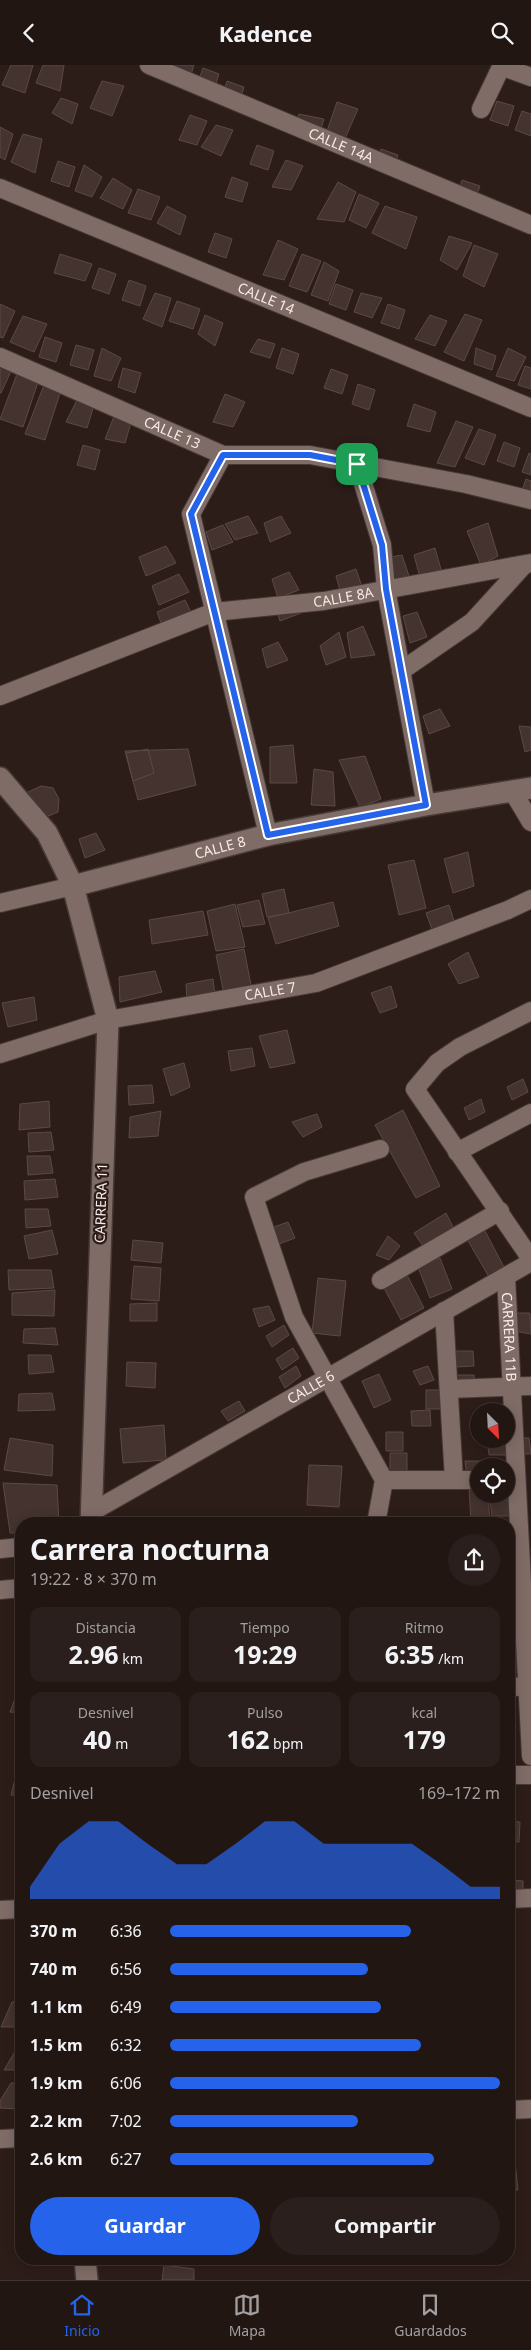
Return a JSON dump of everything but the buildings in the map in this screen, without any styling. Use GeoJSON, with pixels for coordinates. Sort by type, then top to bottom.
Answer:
{"type":"FeatureCollection","features":[{"type":"Feature","properties":{"kind":"street","name":"CALLE 14A"},"geometry":{"type":"LineString","coordinates":[[149,65],[531,225]]}},
{"type":"Feature","properties":{"kind":"street"},"geometry":{"type":"LineString","coordinates":[[481,109],[502,65],[531,77]]}},
{"type":"Feature","properties":{"kind":"street","name":"CALLE 14"},"geometry":{"type":"LineString","coordinates":[[0,188],[531,408]]}},
{"type":"Feature","properties":{"kind":"street","name":"CALLE 13"},"geometry":{"type":"LineString","coordinates":[[0,357],[223,455],[310,455],[466,484],[531,500]]}},
{"type":"Feature","properties":{"kind":"street"},"geometry":{"type":"LineString","coordinates":[[223,455],[191,514],[268,835]]}},
{"type":"Feature","properties":{"kind":"street"},"geometry":{"type":"LineString","coordinates":[[357,464],[382,545],[386,589],[426,805]]}},
{"type":"Feature","properties":{"kind":"street"},"geometry":{"type":"LineString","coordinates":[[402,671],[472,622],[528,564]]}},
{"type":"Feature","properties":{"kind":"street","name":"CALLE 8A"},"geometry":{"type":"LineString","coordinates":[[0,696],[214,612],[324,601],[528,564]]}},
{"type":"Feature","properties":{"kind":"street","name":"CARRERA 11"},"geometry":{"type":"LineString","coordinates":[[0,778],[47,833],[73,886],[108,1020],[91,1517]]}},
{"type":"Feature","properties":{"kind":"street"},"geometry":{"type":"LineString","coordinates":[[522,790],[531,822]]}},
{"type":"Feature","properties":{"kind":"street","name":"CALLE 8"},"geometry":{"type":"LineString","coordinates":[[0,903],[268,835],[426,805],[522,790]]}},
{"type":"Feature","properties":{"kind":"street","name":"CALLE 7"},"geometry":{"type":"LineString","coordinates":[[0,1054],[108,1020],[316,983],[508,910],[531,899]]}},
{"type":"Feature","properties":{"kind":"street"},"geometry":{"type":"LineString","coordinates":[[531,1011],[460,1047],[437,1063],[414,1089],[500,1211],[531,1261]]}},
{"type":"Feature","properties":{"kind":"street"},"geometry":{"type":"LineString","coordinates":[[457,1152],[531,1113]]}},
{"type":"Feature","properties":{"kind":"street"},"geometry":{"type":"LineString","coordinates":[[377,1517],[384,1480],[294,1317],[254,1197],[304,1172],[380,1149]]}},
{"type":"Feature","properties":{"kind":"street"},"geometry":{"type":"LineString","coordinates":[[381,1280],[500,1211]]}},
{"type":"Feature","properties":{"kind":"street","name":"CALLE 6"},"geometry":{"type":"LineString","coordinates":[[93,1517],[328,1377],[531,1261]]}},
{"type":"Feature","properties":{"kind":"street","name":"CARRERA 11B"},"geometry":{"type":"LineString","coordinates":[[506,1277],[518,1480],[521,1587],[529,1688],[531,1756]]}},
{"type":"Feature","properties":{"kind":"street"},"geometry":{"type":"LineString","coordinates":[[444,1311],[454,1480]]}},
{"type":"Feature","properties":{"kind":"street"},"geometry":{"type":"LineString","coordinates":[[449,1389],[531,1386]]}},
{"type":"Feature","properties":{"kind":"street"},"geometry":{"type":"LineString","coordinates":[[384,1480],[470,1480]]}},
{"type":"Feature","properties":{"kind":"street"},"geometry":{"type":"LineString","coordinates":[[0,1549],[15,1548]]}},
{"type":"Feature","properties":{"kind":"street"},"geometry":{"type":"LineString","coordinates":[[0,1590],[15,1589]]}},
{"type":"Feature","properties":{"kind":"street"},"geometry":{"type":"LineString","coordinates":[[515,1687],[529,1688]]}},
{"type":"Feature","properties":{"kind":"street"},"geometry":{"type":"LineString","coordinates":[[515,1775],[531,1775]]}},
{"type":"Feature","properties":{"kind":"street"},"geometry":{"type":"LineString","coordinates":[[515,1899],[531,1899]]}},
{"type":"Feature","properties":{"kind":"street"},"geometry":{"type":"LineString","coordinates":[[0,1910],[15,1909]]}},
{"type":"Feature","properties":{"kind":"street"},"geometry":{"type":"LineString","coordinates":[[515,2110],[531,2109]]}},
{"type":"Feature","properties":{"kind":"street"},"geometry":{"type":"LineString","coordinates":[[0,2139],[15,2138]]}},
{"type":"Feature","properties":{"kind":"street"},"geometry":{"type":"LineString","coordinates":[[74,2280],[86,2280],[85,2265]]}},
{"type":"Feature","properties":{"kind":"route"},"geometry":{"type":"LineString","coordinates":[[223,455],[310,455],[357,464],[382,545],[386,589],[426,805],[268,835],[191,514],[223,455]]}}]}
